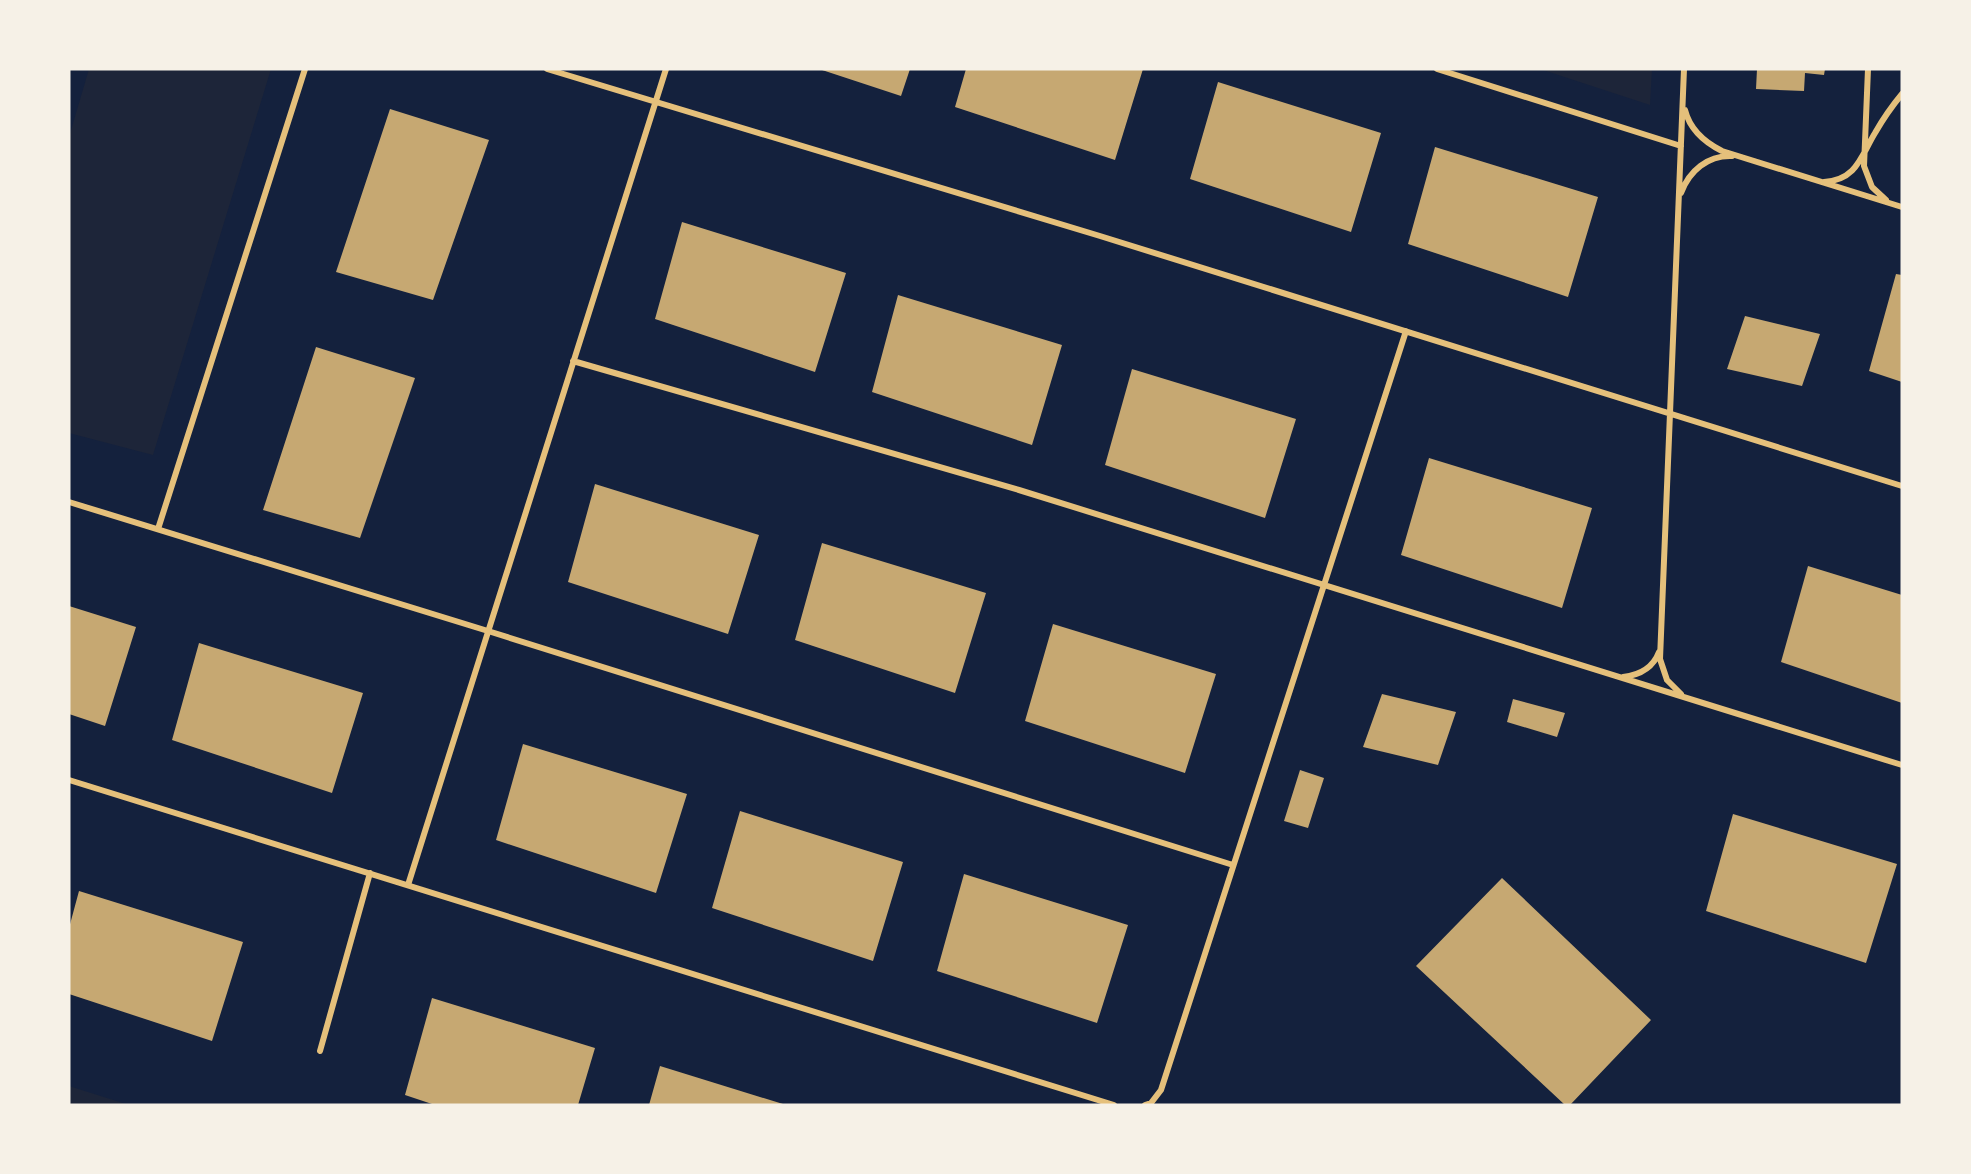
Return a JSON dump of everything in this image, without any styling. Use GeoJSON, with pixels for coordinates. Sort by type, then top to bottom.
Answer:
{"type":"FeatureCollection","features":[{"type":"Feature","properties":{"kind":"street"},"geometry":{"type":"LineString","coordinates":[[158,529],[305,69]]}},
{"type":"Feature","properties":{"kind":"street"},"geometry":{"type":"LineString","coordinates":[[547,69],[1902,486]]}},
{"type":"Feature","properties":{"kind":"street"},"geometry":{"type":"LineString","coordinates":[[408,885],[666,69]]}},
{"type":"Feature","properties":{"kind":"street"},"geometry":{"type":"LineString","coordinates":[[1437,69],[1681,146]]}},
{"type":"Feature","properties":{"kind":"street"},"geometry":{"type":"LineString","coordinates":[[1684,69],[1660,659],[1666,680],[1686,698]]}},
{"type":"Feature","properties":{"kind":"street"},"geometry":{"type":"LineString","coordinates":[[1868,69],[1864,154],[1867,177],[1872,187],[1894,205]]}},
{"type":"Feature","properties":{"kind":"street"},"geometry":{"type":"LineString","coordinates":[[1820,182],[1847,175],[1857,166],[1884,117],[1902,94]]}},
{"type":"Feature","properties":{"kind":"street"},"geometry":{"type":"LineString","coordinates":[[1683,95],[1686,118],[1700,138],[1716,148],[1902,207]]}},
{"type":"Feature","properties":{"kind":"street"},"geometry":{"type":"LineString","coordinates":[[1679,208],[1684,184],[1700,166],[1712,159],[1726,156],[1740,157]]}},
{"type":"Feature","properties":{"kind":"street"},"geometry":{"type":"LineString","coordinates":[[1145,1105],[1151,1103],[1161,1090],[1406,332]]}},
{"type":"Feature","properties":{"kind":"street"},"geometry":{"type":"LineString","coordinates":[[573,361],[1019,490],[1902,765]]}},
{"type":"Feature","properties":{"kind":"street"},"geometry":{"type":"LineString","coordinates":[[69,502],[1233,865]]}},
{"type":"Feature","properties":{"kind":"street"},"geometry":{"type":"LineString","coordinates":[[1612,674],[1623,677],[1634,676],[1645,671],[1657,657],[1660,649]]}},
{"type":"Feature","properties":{"kind":"street"},"geometry":{"type":"LineString","coordinates":[[69,780],[1114,1105]]}},
{"type":"Feature","properties":{"kind":"street"},"geometry":{"type":"LineString","coordinates":[[320,1051],[370,873]]}},
{"type":"Feature","properties":{"kind":"shaded area"},"geometry":{"type":"Polygon","coordinates":[[[89,69],[271,69],[153,455],[69,433],[69,137],[89,69]]]}},
{"type":"Feature","properties":{"kind":"shaded area"},"geometry":{"type":"Polygon","coordinates":[[[1540,69],[1652,69],[1650,105],[1540,69]]]}},
{"type":"Feature","properties":{"kind":"shaded area"},"geometry":{"type":"Polygon","coordinates":[[[69,1086],[129,1105],[69,1105],[69,1086]]]}},
{"type":"Feature","properties":{"kind":"building"},"geometry":{"type":"Polygon","coordinates":[[[819,69],[910,69],[901,96],[819,69]]]}},
{"type":"Feature","properties":{"kind":"building"},"geometry":{"type":"Polygon","coordinates":[[[966,69],[1143,69],[1115,160],[955,107],[966,69]]]}},
{"type":"Feature","properties":{"kind":"building"},"geometry":{"type":"Polygon","coordinates":[[[1757,69],[1825,69],[1824,75],[1805,73],[1804,91],[1756,89],[1757,69]]]}},
{"type":"Feature","properties":{"kind":"building"},"geometry":{"type":"Polygon","coordinates":[[[1218,82],[1381,133],[1351,232],[1190,179],[1218,82]]]}},
{"type":"Feature","properties":{"kind":"building"},"geometry":{"type":"Polygon","coordinates":[[[390,109],[489,140],[433,300],[336,272],[390,109]]]}},
{"type":"Feature","properties":{"kind":"building"},"geometry":{"type":"Polygon","coordinates":[[[1435,147],[1598,197],[1568,297],[1408,244],[1435,147]]]}},
{"type":"Feature","properties":{"kind":"building"},"geometry":{"type":"Polygon","coordinates":[[[682,222],[846,273],[815,372],[655,319],[682,222]]]}},
{"type":"Feature","properties":{"kind":"building"},"geometry":{"type":"Polygon","coordinates":[[[1896,274],[1902,275],[1902,382],[1869,371],[1896,274]]]}},
{"type":"Feature","properties":{"kind":"building"},"geometry":{"type":"Polygon","coordinates":[[[898,295],[1062,345],[1032,445],[872,392],[898,295]]]}},
{"type":"Feature","properties":{"kind":"building"},"geometry":{"type":"Polygon","coordinates":[[[1745,316],[1820,334],[1802,386],[1727,369],[1745,316]]]}},
{"type":"Feature","properties":{"kind":"building"},"geometry":{"type":"Polygon","coordinates":[[[316,347],[415,378],[360,538],[263,510],[316,347]]]}},
{"type":"Feature","properties":{"kind":"building"},"geometry":{"type":"Polygon","coordinates":[[[1132,369],[1296,419],[1265,518],[1105,465],[1132,369]]]}},
{"type":"Feature","properties":{"kind":"building"},"geometry":{"type":"Polygon","coordinates":[[[1429,458],[1592,508],[1562,608],[1401,555],[1429,458]]]}},
{"type":"Feature","properties":{"kind":"building"},"geometry":{"type":"Polygon","coordinates":[[[595,484],[759,535],[728,634],[568,582],[595,484]]]}},
{"type":"Feature","properties":{"kind":"building"},"geometry":{"type":"Polygon","coordinates":[[[822,543],[986,593],[955,693],[795,640],[822,543]]]}},
{"type":"Feature","properties":{"kind":"building"},"geometry":{"type":"Polygon","coordinates":[[[1808,566],[1902,595],[1902,703],[1781,662],[1808,566]]]}},
{"type":"Feature","properties":{"kind":"building"},"geometry":{"type":"Polygon","coordinates":[[[69,606],[136,627],[105,726],[69,714],[69,606]]]}},
{"type":"Feature","properties":{"kind":"building"},"geometry":{"type":"Polygon","coordinates":[[[1053,624],[1216,674],[1185,773],[1025,721],[1053,624]]]}},
{"type":"Feature","properties":{"kind":"building"},"geometry":{"type":"Polygon","coordinates":[[[199,643],[363,693],[332,793],[172,740],[199,643]]]}},
{"type":"Feature","properties":{"kind":"building"},"geometry":{"type":"Polygon","coordinates":[[[1382,694],[1456,712],[1438,765],[1363,747],[1382,694]]]}},
{"type":"Feature","properties":{"kind":"building"},"geometry":{"type":"Polygon","coordinates":[[[1513,699],[1565,713],[1557,737],[1507,722],[1513,699]]]}},
{"type":"Feature","properties":{"kind":"building"},"geometry":{"type":"Polygon","coordinates":[[[523,744],[687,794],[656,893],[496,840],[523,744]]]}},
{"type":"Feature","properties":{"kind":"building"},"geometry":{"type":"Polygon","coordinates":[[[1300,770],[1324,778],[1308,828],[1284,821],[1300,770]]]}},
{"type":"Feature","properties":{"kind":"building"},"geometry":{"type":"Polygon","coordinates":[[[740,811],[903,862],[873,961],[712,908],[740,811]]]}},
{"type":"Feature","properties":{"kind":"building"},"geometry":{"type":"Polygon","coordinates":[[[1733,814],[1897,864],[1866,963],[1706,911],[1733,814]]]}},
{"type":"Feature","properties":{"kind":"building"},"geometry":{"type":"Polygon","coordinates":[[[964,874],[1128,925],[1097,1023],[937,971],[964,874]]]}},
{"type":"Feature","properties":{"kind":"building"},"geometry":{"type":"Polygon","coordinates":[[[1502,878],[1651,1020],[1570,1105],[1565,1105],[1416,966],[1502,878]]]}},
{"type":"Feature","properties":{"kind":"building"},"geometry":{"type":"Polygon","coordinates":[[[79,891],[243,942],[212,1041],[69,994],[69,928],[79,891]]]}},
{"type":"Feature","properties":{"kind":"building"},"geometry":{"type":"Polygon","coordinates":[[[432,998],[595,1048],[578,1105],[435,1105],[405,1095],[432,998]]]}},
{"type":"Feature","properties":{"kind":"building"},"geometry":{"type":"Polygon","coordinates":[[[660,1066],[783,1104],[783,1105],[649,1105],[660,1066]]]}}]}
